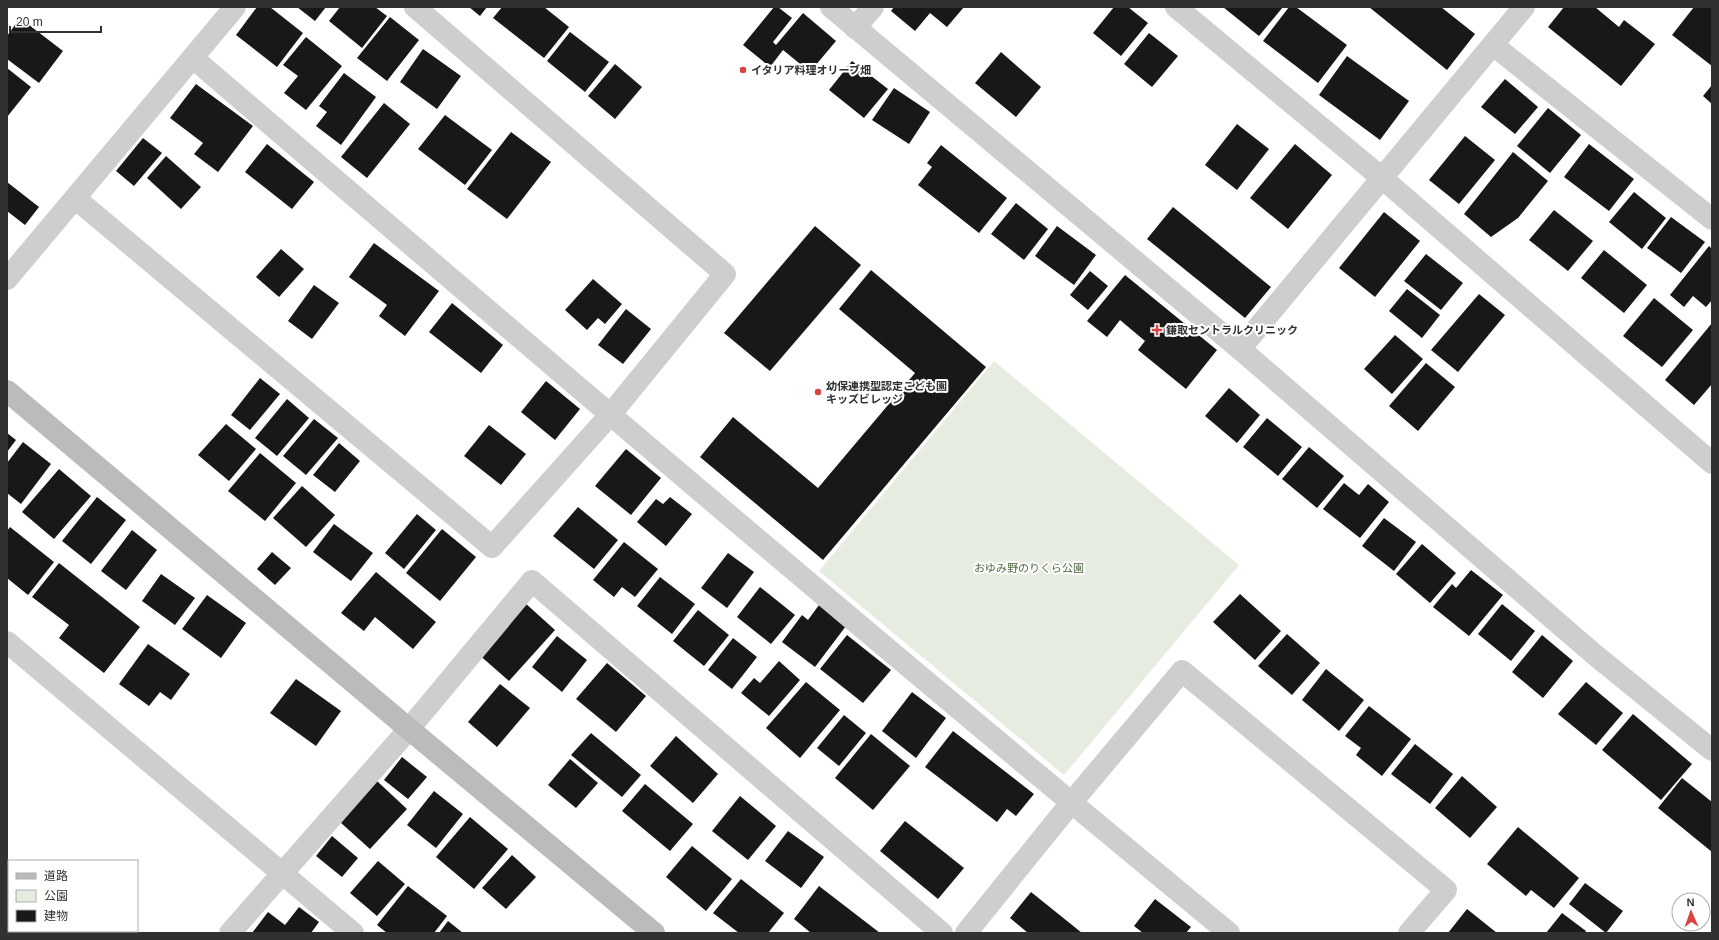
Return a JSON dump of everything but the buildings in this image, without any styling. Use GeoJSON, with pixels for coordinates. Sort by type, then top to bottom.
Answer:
{"type":"FeatureCollection","features":[{"type":"Feature","properties":{"kind":"street"},"geometry":{"type":"LineString","coordinates":[[7,280],[235,7]]}},
{"type":"Feature","properties":{"kind":"street"},"geometry":{"type":"LineString","coordinates":[[76,199],[492,547],[610,415],[725,274],[415,7]]}},
{"type":"Feature","properties":{"kind":"street"},"geometry":{"type":"LineString","coordinates":[[831,7],[1240,349],[1596,654],[1712,750]]}},
{"type":"Feature","properties":{"kind":"street"},"geometry":{"type":"LineString","coordinates":[[855,28],[873,7]]}},
{"type":"Feature","properties":{"kind":"street"},"geometry":{"type":"LineString","coordinates":[[1176,7],[1382,178],[1712,463]]}},
{"type":"Feature","properties":{"kind":"street"},"geometry":{"type":"LineString","coordinates":[[1240,349],[1524,7]]}},
{"type":"Feature","properties":{"kind":"street"},"geometry":{"type":"LineString","coordinates":[[1492,45],[1712,219]]}},
{"type":"Feature","properties":{"kind":"street"},"geometry":{"type":"LineString","coordinates":[[193,58],[610,415],[1071,803],[1229,933]]}},
{"type":"Feature","properties":{"kind":"street"},"geometry":{"type":"LineString","coordinates":[[7,391],[654,933]]}},
{"type":"Feature","properties":{"kind":"street"},"geometry":{"type":"LineString","coordinates":[[230,933],[409,729],[532,581],[942,933]]}},
{"type":"Feature","properties":{"kind":"street"},"geometry":{"type":"LineString","coordinates":[[7,642],[353,933]]}},
{"type":"Feature","properties":{"kind":"street"},"geometry":{"type":"LineString","coordinates":[[966,933],[1071,803],[1182,671],[1446,890],[1409,933]]}},
{"type":"Feature","properties":{"kind":"green space","name":"おゆみ野のりくら公園"},"geometry":{"type":"Polygon","coordinates":[[[994,361],[1239,565],[1064,775],[819,571],[994,361]]]}},
{"type":"Feature","properties":{"kind":"place","name":"イタリア料理オリーブ畑"},"geometry":{"type":"Point","coordinates":[743,70]}},
{"type":"Feature","properties":{"kind":"place","name":"鎌取セントラルクリニック"},"geometry":{"type":"Point","coordinates":[1157,330]}},
{"type":"Feature","properties":{"kind":"place","name":"幼保連携型認定こども園 キッズビレッジ"},"geometry":{"type":"Point","coordinates":[818,392]}}]}
